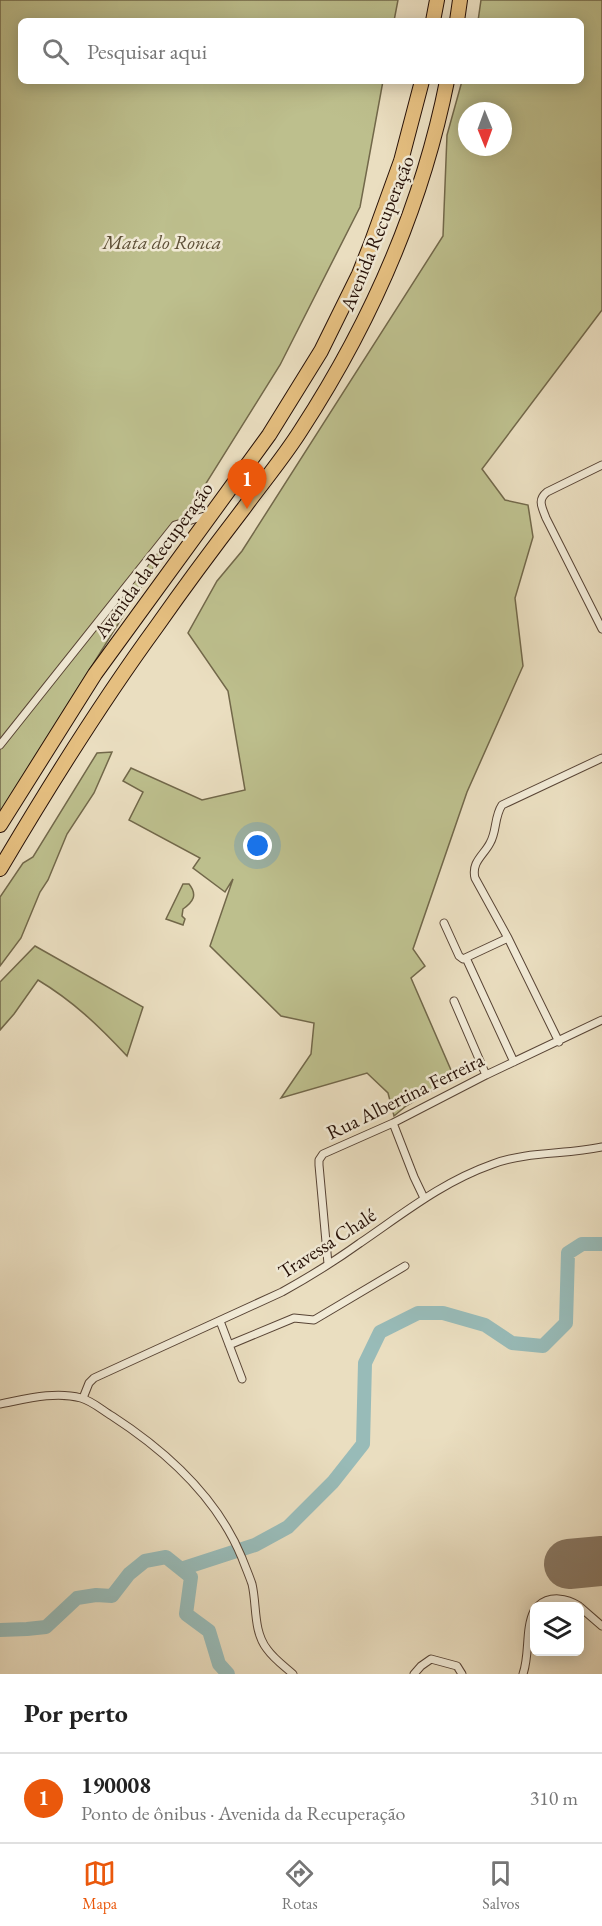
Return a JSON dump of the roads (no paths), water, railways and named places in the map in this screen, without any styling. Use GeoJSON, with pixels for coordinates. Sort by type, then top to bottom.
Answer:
{"type":"FeatureCollection","features":[{"type":"Feature","properties":{"kind":"highway"},"geometry":{"type":"LineString","coordinates":[[434,18],[437,0]]}},
{"type":"Feature","properties":{"kind":"highway"},"geometry":{"type":"LineString","coordinates":[[457,18],[460,0]]}},
{"type":"Feature","properties":{"kind":"highway","name":"Avenida da Recuperação"},"geometry":{"type":"LineString","coordinates":[[0,825],[95,674],[269,435],[313,364],[359,274],[408,139],[421,84]]}},
{"type":"Feature","properties":{"kind":"highway","name":"Avenida Recuperação"},"geometry":{"type":"LineString","coordinates":[[0,869],[110,693],[199,567],[282,458],[347,355],[384,281],[412,205],[431,149],[446,84]]}},
{"type":"Feature","properties":{"kind":"street"},"geometry":{"type":"LineString","coordinates":[[602,465],[547,492],[540,501],[546,518],[602,629]]}},
{"type":"Feature","properties":{"kind":"street"},"geometry":{"type":"LineString","coordinates":[[0,745],[175,525],[210,515]]}},
{"type":"Feature","properties":{"kind":"street"},"geometry":{"type":"LineString","coordinates":[[559,1042],[508,938],[475,878],[474,868],[491,842],[498,812],[502,805],[602,758]]}},
{"type":"Feature","properties":{"kind":"street"},"geometry":{"type":"LineString","coordinates":[[444,923],[459,956],[464,958],[514,1062]]}},
{"type":"Feature","properties":{"kind":"street"},"geometry":{"type":"LineString","coordinates":[[464,958],[508,938]]}},
{"type":"Feature","properties":{"kind":"street"},"geometry":{"type":"LineString","coordinates":[[454,1002],[486,1075]]}},
{"type":"Feature","properties":{"kind":"street","name":"Rua Albertina Ferreira"},"geometry":{"type":"LineString","coordinates":[[328,1264],[320,1156],[393,1123],[486,1075],[602,1020]]}},
{"type":"Feature","properties":{"kind":"street"},"geometry":{"type":"LineString","coordinates":[[393,1123],[424,1198]]}},
{"type":"Feature","properties":{"kind":"street","name":"Travessa Chalé"},"geometry":{"type":"LineString","coordinates":[[83,1398],[90,1383],[102,1374],[282,1292],[328,1264],[424,1198],[477,1170],[516,1157],[568,1153],[602,1147]]}},
{"type":"Feature","properties":{"kind":"street"},"geometry":{"type":"LineString","coordinates":[[230,1345],[294,1317],[314,1320],[405,1266]]}},
{"type":"Feature","properties":{"kind":"street"},"geometry":{"type":"LineString","coordinates":[[220,1320],[242,1379]]}},
{"type":"Feature","properties":{"kind":"street"},"geometry":{"type":"LineString","coordinates":[[0,1404],[54,1395],[83,1398],[136,1432],[180,1468],[216,1512],[234,1539],[252,1584],[261,1640],[274,1657],[293,1674]]}},
{"type":"Feature","properties":{"kind":"street"},"geometry":{"type":"LineString","coordinates":[[546,1602],[559,1599],[571,1602]]}},
{"type":"Feature","properties":{"kind":"street"},"geometry":{"type":"LineString","coordinates":[[584,1611],[602,1626]]}},
{"type":"Feature","properties":{"kind":"street"},"geometry":{"type":"LineString","coordinates":[[523,1674],[530,1628]]}},
{"type":"Feature","properties":{"kind":"street"},"geometry":{"type":"LineString","coordinates":[[414,1674],[431,1659],[457,1666],[462,1674]]}},
{"type":"Feature","properties":{"kind":"waterway"},"geometry":{"type":"LineString","coordinates":[[181,1569],[255,1545],[288,1527],[333,1482],[363,1444],[365,1363],[380,1332],[418,1313],[443,1313],[485,1325],[512,1343],[543,1346],[566,1323],[568,1253],[582,1244],[602,1244]]}},
{"type":"Feature","properties":{"kind":"waterway"},"geometry":{"type":"LineString","coordinates":[[0,1630],[46,1627],[77,1598],[96,1595],[112,1596],[129,1574],[145,1561],[166,1557],[191,1577],[186,1614],[209,1631],[219,1664],[228,1674]]}},
{"type":"Feature","properties":{"kind":"place","name":"190008"},"geometry":{"type":"Point","coordinates":[247,509]}},
{"type":"Feature","properties":{"kind":"park label","name":"Mata do Ronca"},"geometry":{"type":"Point","coordinates":[162,242]}}]}
